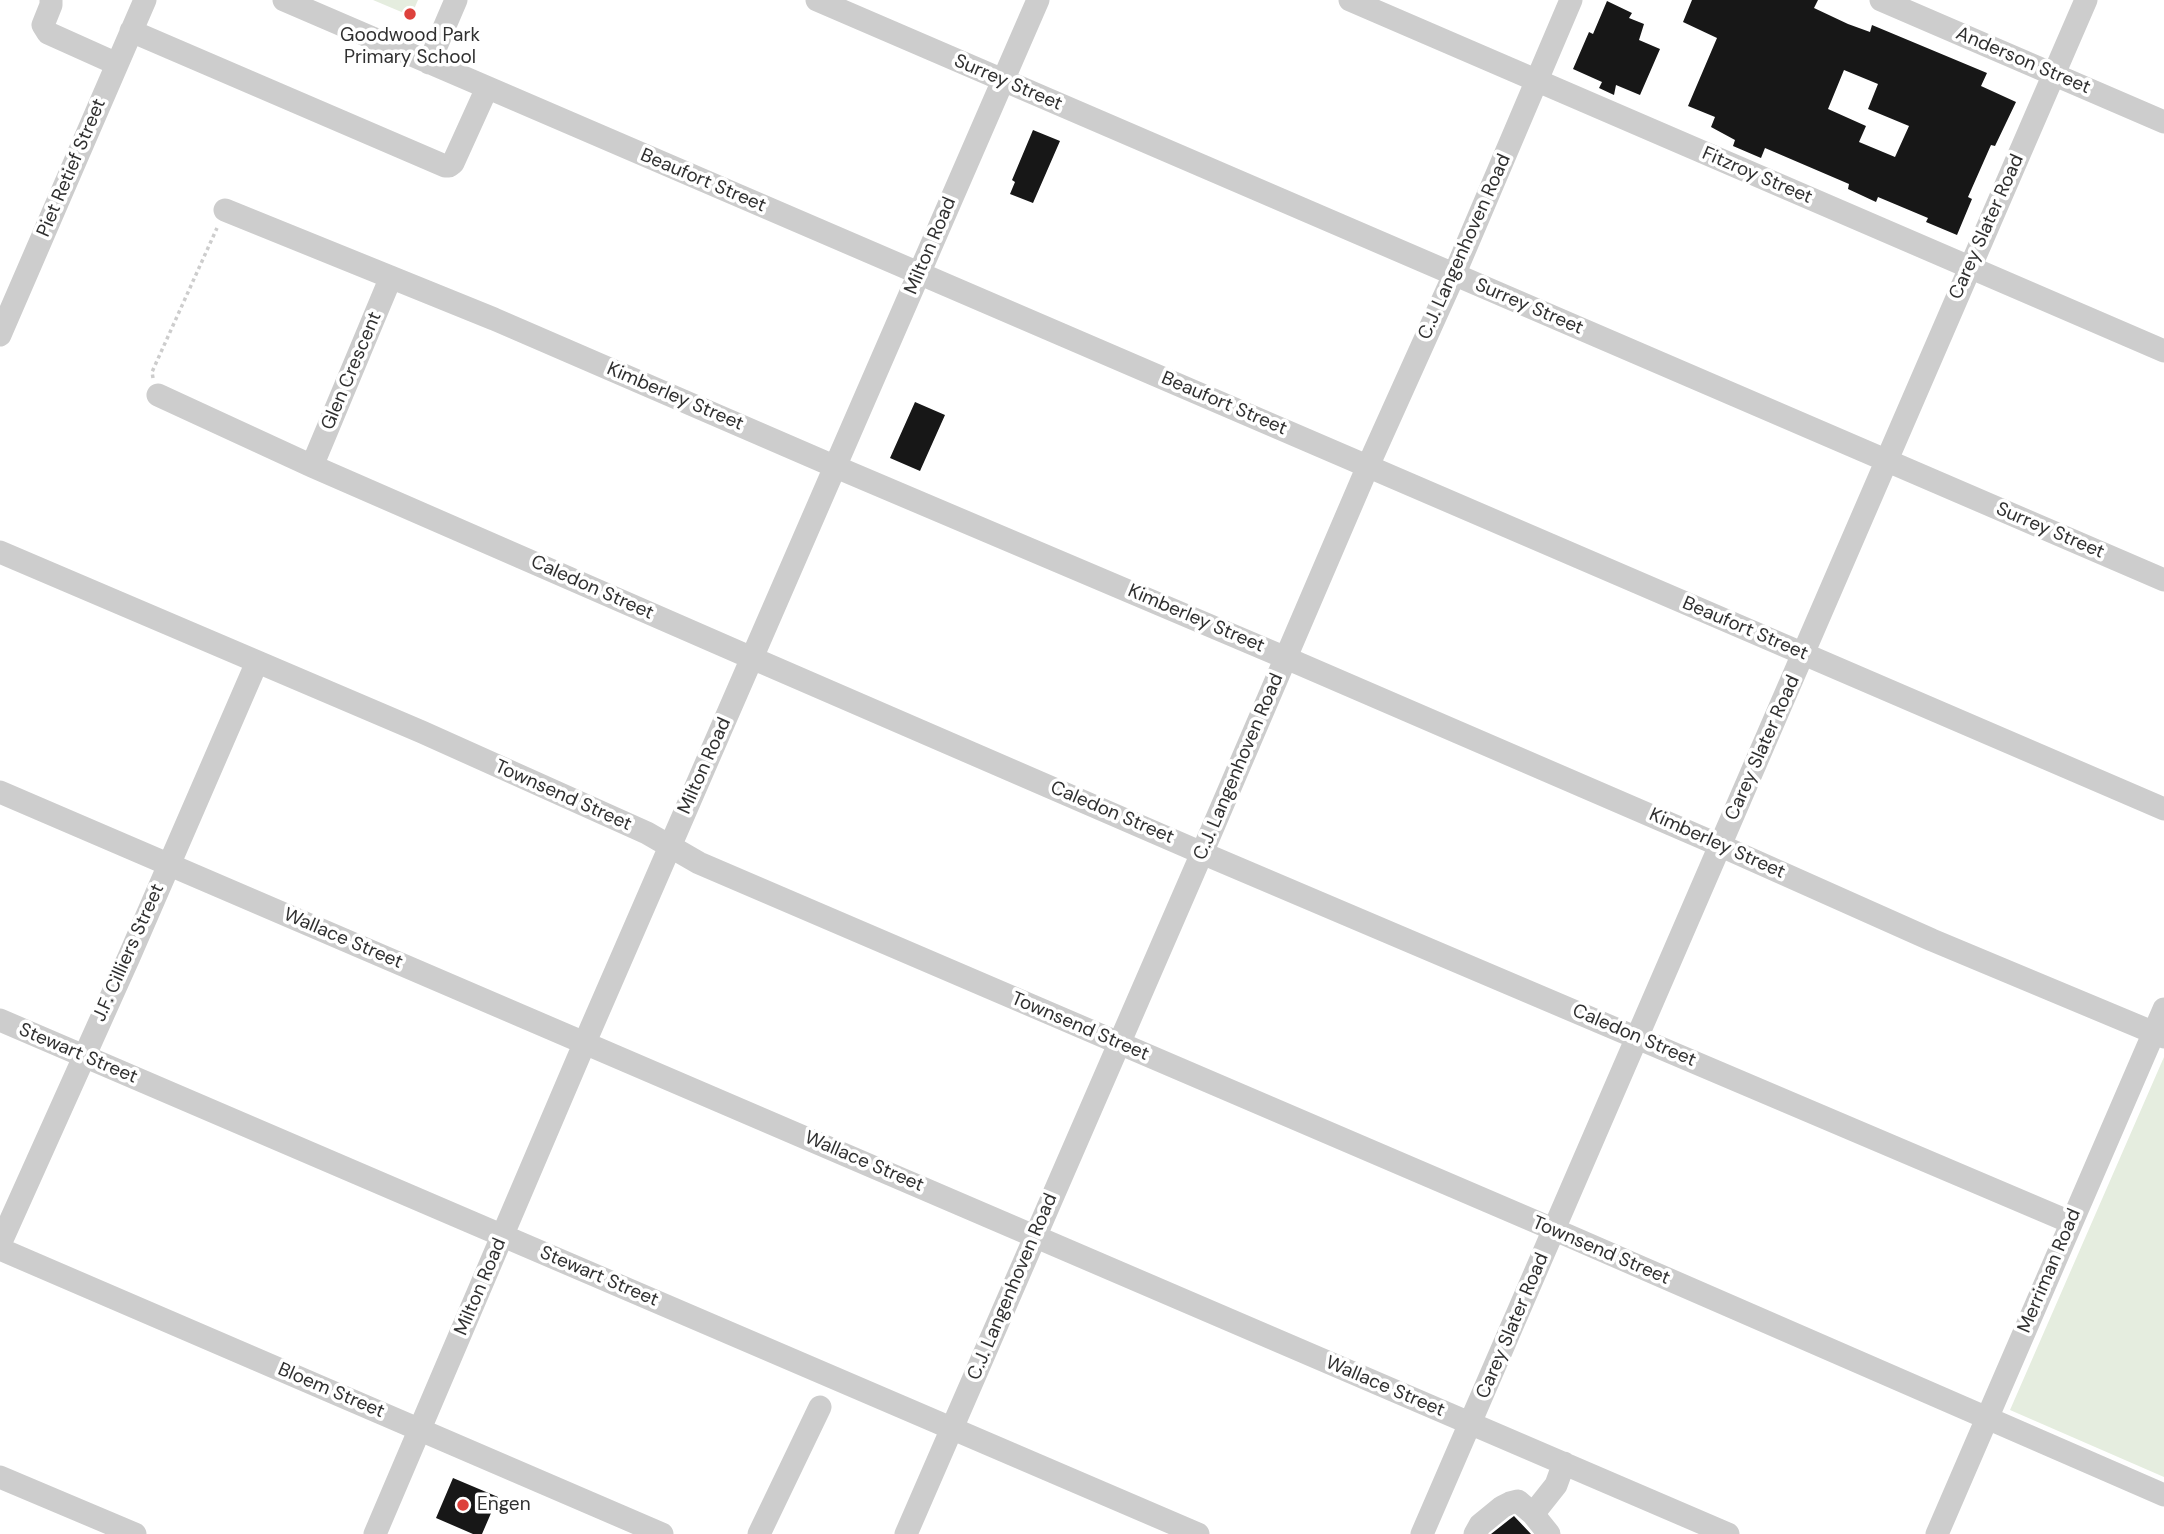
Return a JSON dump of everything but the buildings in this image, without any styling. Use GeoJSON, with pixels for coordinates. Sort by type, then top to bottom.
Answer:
{"type":"FeatureCollection","features":[{"type":"Feature","properties":{"kind":"street"},"geometry":{"type":"LineString","coordinates":[[51,0],[43,25],[48,33],[117,64]]}},
{"type":"Feature","properties":{"kind":"street","name":"Piet Retief Street"},"geometry":{"type":"LineString","coordinates":[[0,335],[145,0]]}},
{"type":"Feature","properties":{"kind":"street","name":"Beaufort Street"},"geometry":{"type":"LineString","coordinates":[[284,0],[2164,809]]}},
{"type":"Feature","properties":{"kind":"street"},"geometry":{"type":"LineString","coordinates":[[429,63],[456,0]]}},
{"type":"Feature","properties":{"kind":"street","name":"Surrey Street"},"geometry":{"type":"LineString","coordinates":[[817,0],[2164,580]]}},
{"type":"Feature","properties":{"kind":"street","name":"Milton Road"},"geometry":{"type":"LineString","coordinates":[[375,1534],[585,1042],[1038,0]]}},
{"type":"Feature","properties":{"kind":"street","name":"Fitzroy Street"},"geometry":{"type":"LineString","coordinates":[[1350,0],[2164,351]]}},
{"type":"Feature","properties":{"kind":"street","name":"C.J. Langenhoven Road"},"geometry":{"type":"LineString","coordinates":[[906,1534],[1571,0]]}},
{"type":"Feature","properties":{"kind":"street","name":"Anderson Street"},"geometry":{"type":"LineString","coordinates":[[1881,0],[2164,122]]}},
{"type":"Feature","properties":{"kind":"street","name":"Carey Slater Road"},"geometry":{"type":"LineString","coordinates":[[1422,1534],[2086,0]]}},
{"type":"Feature","properties":{"kind":"street"},"geometry":{"type":"LineString","coordinates":[[131,31],[444,166],[453,163],[487,88]]}},
{"type":"Feature","properties":{"kind":"street","name":"Kimberley Street"},"geometry":{"type":"LineString","coordinates":[[225,210],[506,324],[1719,845],[1932,940],[2159,1035]]}},
{"type":"Feature","properties":{"kind":"street","name":"Glen Crescent"},"geometry":{"type":"LineString","coordinates":[[312,466],[391,277]]}},
{"type":"Feature","properties":{"kind":"street","name":"Caledon Street"},"geometry":{"type":"LineString","coordinates":[[158,395],[312,466],[1202,853],[2070,1223]]}},
{"type":"Feature","properties":{"kind":"street","name":"Townsend Street"},"geometry":{"type":"LineString","coordinates":[[0,552],[567,797],[647,833],[699,863],[2164,1495]]}},
{"type":"Feature","properties":{"kind":"street","name":"J.F. Cilliers Street"},"geometry":{"type":"LineString","coordinates":[[0,1247],[257,662]]}},
{"type":"Feature","properties":{"kind":"street","name":"Wallace Street"},"geometry":{"type":"LineString","coordinates":[[0,792],[1728,1534]]}},
{"type":"Feature","properties":{"kind":"street","name":"Merriman Road"},"geometry":{"type":"LineString","coordinates":[[1937,1534],[2070,1223],[2159,1035],[2164,1009]]}},
{"type":"Feature","properties":{"kind":"street","name":"Stewart Street"},"geometry":{"type":"LineString","coordinates":[[0,1020],[1198,1534]]}},
{"type":"Feature","properties":{"kind":"street","name":"Bloem Street"},"geometry":{"type":"LineString","coordinates":[[0,1247],[662,1534]]}},
{"type":"Feature","properties":{"kind":"street"},"geometry":{"type":"LineString","coordinates":[[759,1534],[820,1407]]}},
{"type":"Feature","properties":{"kind":"street"},"geometry":{"type":"LineString","coordinates":[[1534,1514],[1556,1485],[1564,1464]]}},
{"type":"Feature","properties":{"kind":"street"},"geometry":{"type":"LineString","coordinates":[[0,1477],[135,1534]]}},
{"type":"Feature","properties":{"kind":"street"},"geometry":{"type":"LineString","coordinates":[[1475,1534],[1480,1525],[1510,1503],[1518,1501],[1534,1514],[1549,1534]]}},
{"type":"Feature","properties":{"kind":"path"},"geometry":{"type":"LineString","coordinates":[[158,395],[152,372],[225,210]]}},
{"type":"Feature","properties":{"kind":"shaded area"},"geometry":{"type":"Polygon","coordinates":[[[373,0],[418,0],[411,16],[373,0]]]}},
{"type":"Feature","properties":{"kind":"shaded area"},"geometry":{"type":"Polygon","coordinates":[[[2164,1057],[2164,1477],[2010,1410],[2164,1057]]]}},
{"type":"Feature","properties":{"kind":"place","name":"Goodwood Park Primary School"},"geometry":{"type":"Point","coordinates":[410,14]}},
{"type":"Feature","properties":{"kind":"place","name":"Engen"},"geometry":{"type":"Point","coordinates":[463,1505]}}]}
